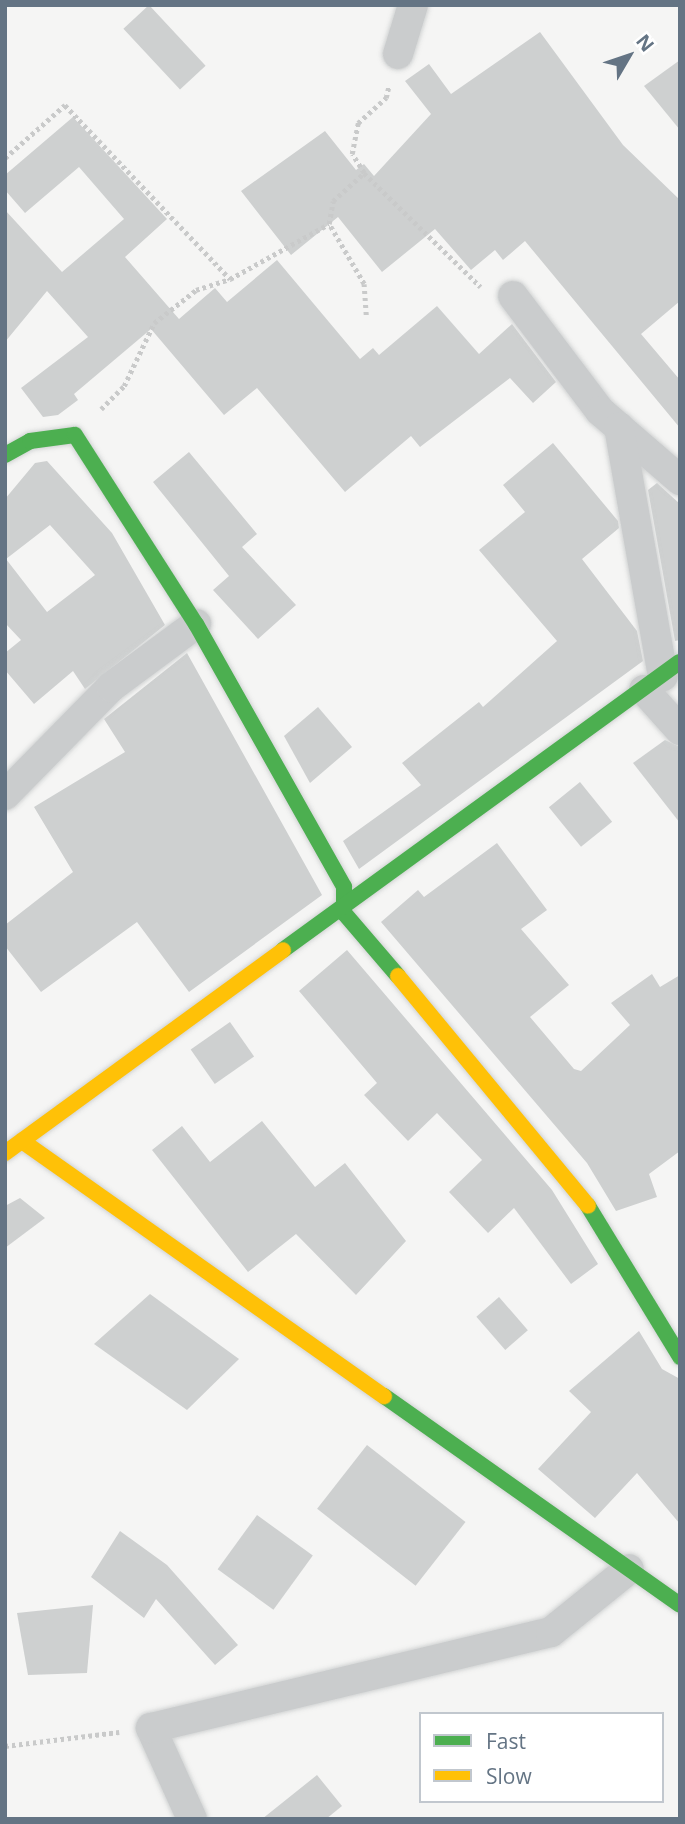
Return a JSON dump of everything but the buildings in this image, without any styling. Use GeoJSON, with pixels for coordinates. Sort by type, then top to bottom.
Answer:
{"type":"FeatureCollection","features":[{"type":"Feature","properties":{"kind":"street"},"geometry":{"type":"LineString","coordinates":[[398,54],[413,5]]}},
{"type":"Feature","properties":{"kind":"street"},"geometry":{"type":"LineString","coordinates":[[513,296],[619,427],[680,480]]}},
{"type":"Feature","properties":{"kind":"street"},"geometry":{"type":"LineString","coordinates":[[619,427],[662,676],[680,730]]}},
{"type":"Feature","properties":{"kind":"street"},"geometry":{"type":"LineString","coordinates":[[5,455],[30,441],[75,435],[196,624],[344,887],[344,913],[570,1177],[680,1357]]}},
{"type":"Feature","properties":{"kind":"street"},"geometry":{"type":"LineString","coordinates":[[5,795],[111,687],[196,624]]}},
{"type":"Feature","properties":{"kind":"street"},"geometry":{"type":"LineString","coordinates":[[5,1153],[344,913],[662,676]]}},
{"type":"Feature","properties":{"kind":"street"},"geometry":{"type":"LineString","coordinates":[[22,1142],[680,1605]]}},
{"type":"Feature","properties":{"kind":"street"},"geometry":{"type":"LineString","coordinates":[[192,1819],[151,1728],[551,1632],[629,1569]]}},
{"type":"Feature","properties":{"kind":"path"},"geometry":{"type":"LineString","coordinates":[[398,54],[386,98],[358,123],[352,154],[364,173],[495,300],[513,296]]}},
{"type":"Feature","properties":{"kind":"path"},"geometry":{"type":"LineString","coordinates":[[5,158],[65,105],[230,279]]}},
{"type":"Feature","properties":{"kind":"path"},"geometry":{"type":"LineString","coordinates":[[364,173],[333,201],[329,224],[364,284],[366,315]]}},
{"type":"Feature","properties":{"kind":"path"},"geometry":{"type":"LineString","coordinates":[[75,435],[124,386],[154,323],[196,290],[230,279],[329,224]]}},
{"type":"Feature","properties":{"kind":"path"},"geometry":{"type":"LineString","coordinates":[[5,1746],[151,1728]]}},
{"type":"Feature","properties":{"kind":"traffic: fast"},"geometry":{"type":"LineString","coordinates":[[5,455],[30,441],[75,435],[196,624],[344,887],[344,913],[398,976]]}},
{"type":"Feature","properties":{"kind":"traffic: fast"},"geometry":{"type":"LineString","coordinates":[[283,950],[680,662]]}},
{"type":"Feature","properties":{"kind":"traffic: fast"},"geometry":{"type":"LineString","coordinates":[[588,1206],[680,1357]]}},
{"type":"Feature","properties":{"kind":"traffic: fast"},"geometry":{"type":"LineString","coordinates":[[384,1396],[680,1605]]}},
{"type":"Feature","properties":{"kind":"traffic: slow"},"geometry":{"type":"LineString","coordinates":[[5,1153],[283,950]]}},
{"type":"Feature","properties":{"kind":"traffic: slow"},"geometry":{"type":"LineString","coordinates":[[398,976],[588,1206]]}},
{"type":"Feature","properties":{"kind":"traffic: slow"},"geometry":{"type":"LineString","coordinates":[[22,1141],[384,1396]]}}]}
